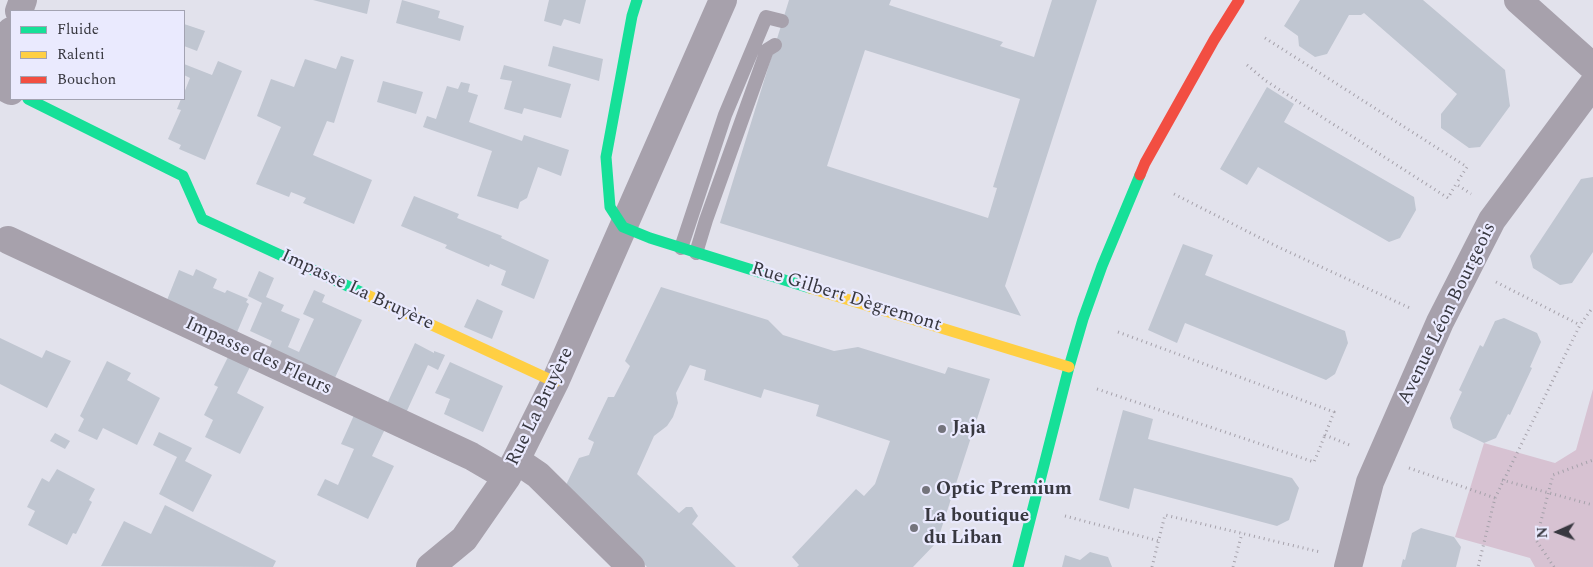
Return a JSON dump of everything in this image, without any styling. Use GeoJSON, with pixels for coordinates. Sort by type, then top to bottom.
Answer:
{"type":"FeatureCollection","features":[{"type":"Feature","properties":{"kind":"street"},"geometry":{"type":"LineString","coordinates":[[623,227],[610,207],[606,157],[632,16],[637,0]]}},
{"type":"Feature","properties":{"kind":"street","name":"Rue La Bruyère"},"geometry":{"type":"LineString","coordinates":[[430,567],[464,539],[512,468],[555,382],[723,0]]}},
{"type":"Feature","properties":{"kind":"street"},"geometry":{"type":"LineString","coordinates":[[1018,567],[1083,319],[1102,266],[1145,163],[1238,0]]}},
{"type":"Feature","properties":{"kind":"street"},"geometry":{"type":"LineString","coordinates":[[1532,4],[1593,67]]}},
{"type":"Feature","properties":{"kind":"street"},"geometry":{"type":"LineString","coordinates":[[0,60],[10,34]]}},
{"type":"Feature","properties":{"kind":"street"},"geometry":{"type":"LineString","coordinates":[[0,66],[2,86],[10,90]]}},
{"type":"Feature","properties":{"kind":"street","name":"Avenue Léon Bourgeois"},"geometry":{"type":"LineString","coordinates":[[1349,563],[1370,482],[1440,322],[1468,267],[1492,220],[1593,84]]}},
{"type":"Feature","properties":{"kind":"street","name":"Impasse La Bruyère"},"geometry":{"type":"LineString","coordinates":[[30,100],[183,176],[202,220],[555,382]]}},
{"type":"Feature","properties":{"kind":"street","name":"Rue Gilbert Dègremont"},"geometry":{"type":"LineString","coordinates":[[623,227],[696,253],[1070,367]]}},
{"type":"Feature","properties":{"kind":"street","name":"Impasse des Fleurs"},"geometry":{"type":"LineString","coordinates":[[8,240],[471,456],[538,475],[631,567]]}},
{"type":"Feature","properties":{"kind":"lane"},"geometry":{"type":"LineString","coordinates":[[681,248],[725,115],[766,17],[782,21]]}},
{"type":"Feature","properties":{"kind":"lane"},"geometry":{"type":"LineString","coordinates":[[696,253],[709,211],[767,50],[775,45]]}},
{"type":"Feature","properties":{"kind":"path"},"geometry":{"type":"LineString","coordinates":[[1247,65],[1266,81],[1448,198],[1467,167],[1265,38]]}},
{"type":"Feature","properties":{"kind":"path"},"geometry":{"type":"LineString","coordinates":[[1456,184],[1499,210]]}},
{"type":"Feature","properties":{"kind":"path"},"geometry":{"type":"LineString","coordinates":[[1174,194],[1276,246],[1440,322]]}},
{"type":"Feature","properties":{"kind":"path"},"geometry":{"type":"LineString","coordinates":[[1468,267],[1580,325]]}},
{"type":"Feature","properties":{"kind":"path"},"geometry":{"type":"LineString","coordinates":[[1478,567],[1495,498],[1502,480],[1580,325],[1593,307]]}},
{"type":"Feature","properties":{"kind":"path"},"geometry":{"type":"LineString","coordinates":[[1097,389],[1314,462],[1334,412],[1118,332]]}},
{"type":"Feature","properties":{"kind":"path"},"geometry":{"type":"LineString","coordinates":[[1325,435],[1381,458],[1495,498]]}},
{"type":"Feature","properties":{"kind":"path"},"geometry":{"type":"LineString","coordinates":[[1554,567],[1536,540],[1553,475],[1593,460]]}},
{"type":"Feature","properties":{"kind":"path"},"geometry":{"type":"LineString","coordinates":[[1502,480],[1593,505]]}},
{"type":"Feature","properties":{"kind":"path"},"geometry":{"type":"LineString","coordinates":[[1152,567],[1165,515],[1242,533],[1349,563]]}},
{"type":"Feature","properties":{"kind":"path"},"geometry":{"type":"LineString","coordinates":[[1065,516],[1159,541]]}},
{"type":"Feature","properties":{"kind":"path"},"geometry":{"type":"LineString","coordinates":[[1233,567],[1242,533]]}},
{"type":"Feature","properties":{"kind":"shaded area"},"geometry":{"type":"Polygon","coordinates":[[[1593,389],[1593,567],[1535,567],[1530,558],[1455,537],[1484,443],[1555,463],[1576,450],[1593,389]]]}},
{"type":"Feature","properties":{"kind":"building"},"geometry":{"type":"Polygon","coordinates":[[[313,0],[370,0],[367,14],[313,0]]]}},
{"type":"Feature","properties":{"kind":"building"},"geometry":{"type":"Polygon","coordinates":[[[402,0],[440,11],[438,18],[464,26],[460,41],[396,23],[402,0]]]}},
{"type":"Feature","properties":{"kind":"building"},"geometry":{"type":"Polygon","coordinates":[[[549,0],[586,0],[580,24],[564,19],[561,26],[544,21],[549,0]]]}},
{"type":"Feature","properties":{"kind":"building"},"geometry":{"type":"Polygon","coordinates":[[[789,0],[891,0],[889,5],[1003,42],[1000,46],[1034,57],[1052,0],[1097,0],[1005,286],[1021,316],[720,223],[789,0]],[[865,50],[827,166],[988,218],[997,188],[993,187],[1020,99],[865,50]]]}},
{"type":"Feature","properties":{"kind":"building"},"geometry":{"type":"Polygon","coordinates":[[[1300,0],[1423,0],[1505,70],[1510,106],[1480,147],[1469,148],[1441,128],[1441,114],[1457,94],[1364,13],[1361,15],[1349,15],[1327,54],[1315,57],[1299,46],[1298,36],[1284,26],[1300,0]]]}},
{"type":"Feature","properties":{"kind":"building"},"geometry":{"type":"Polygon","coordinates":[[[185,24],[205,31],[197,51],[185,46],[185,24]]]}},
{"type":"Feature","properties":{"kind":"building"},"geometry":{"type":"Polygon","coordinates":[[[553,46],[603,59],[599,81],[548,66],[553,46]]]}},
{"type":"Feature","properties":{"kind":"building"},"geometry":{"type":"Polygon","coordinates":[[[341,56],[354,60],[334,123],[327,121],[313,155],[372,180],[354,224],[303,203],[306,198],[291,192],[289,197],[256,184],[281,127],[257,116],[271,79],[294,87],[305,59],[336,69],[341,56]]]}},
{"type":"Feature","properties":{"kind":"building"},"geometry":{"type":"Polygon","coordinates":[[[218,61],[242,71],[205,160],[179,149],[181,145],[168,139],[181,110],[177,109],[181,100],[185,100],[185,90],[190,78],[185,76],[185,64],[212,75],[218,61]]]}},
{"type":"Feature","properties":{"kind":"building"},"geometry":{"type":"Polygon","coordinates":[[[504,65],[571,84],[561,118],[524,108],[522,114],[504,109],[512,81],[500,79],[504,65]]]}},
{"type":"Feature","properties":{"kind":"building"},"geometry":{"type":"Polygon","coordinates":[[[383,81],[423,92],[416,114],[377,102],[383,81]]]}},
{"type":"Feature","properties":{"kind":"building"},"geometry":{"type":"Polygon","coordinates":[[[461,82],[470,84],[468,92],[478,95],[469,122],[522,141],[524,135],[569,150],[561,176],[538,167],[527,198],[520,202],[518,209],[477,196],[492,151],[423,127],[427,116],[436,119],[447,86],[458,89],[461,82]]]}},
{"type":"Feature","properties":{"kind":"building"},"geometry":{"type":"Polygon","coordinates":[[[1267,87],[1294,104],[1284,122],[1414,197],[1416,210],[1400,238],[1389,242],[1258,167],[1247,185],[1220,169],[1267,87]]]}},
{"type":"Feature","properties":{"kind":"building"},"geometry":{"type":"Polygon","coordinates":[[[1593,177],[1593,252],[1572,283],[1560,285],[1533,268],[1530,256],[1581,179],[1593,177]]]}},
{"type":"Feature","properties":{"kind":"building"},"geometry":{"type":"Polygon","coordinates":[[[414,196],[459,214],[457,218],[502,236],[501,238],[549,260],[534,299],[501,285],[506,271],[490,264],[489,267],[445,248],[447,245],[401,226],[414,196]]]}},
{"type":"Feature","properties":{"kind":"building"},"geometry":{"type":"Polygon","coordinates":[[[1183,244],[1213,255],[1205,275],[1345,331],[1348,343],[1335,374],[1326,380],[1185,323],[1177,343],[1148,330],[1183,244]]]}},
{"type":"Feature","properties":{"kind":"building"},"geometry":{"type":"Polygon","coordinates":[[[196,269],[217,279],[213,288],[225,293],[227,290],[248,299],[246,302],[249,304],[235,337],[165,305],[179,270],[193,276],[196,269]]]}},
{"type":"Feature","properties":{"kind":"building"},"geometry":{"type":"Polygon","coordinates":[[[259,271],[274,278],[266,297],[284,305],[281,311],[300,319],[288,347],[299,352],[314,319],[303,314],[314,290],[325,295],[322,302],[362,320],[333,382],[268,351],[272,341],[250,331],[262,303],[248,296],[259,271]]]}},
{"type":"Feature","properties":{"kind":"building"},"geometry":{"type":"Polygon","coordinates":[[[661,287],[768,320],[783,335],[834,351],[858,347],[945,374],[948,367],[990,379],[937,542],[913,567],[797,567],[799,565],[792,557],[856,489],[864,496],[875,484],[890,441],[816,416],[819,405],[764,389],[761,398],[704,380],[706,370],[690,365],[676,393],[678,403],[673,417],[667,426],[654,436],[637,474],[679,513],[686,507],[692,507],[698,516],[692,524],[736,567],[647,567],[566,485],[579,458],[589,455],[594,442],[588,439],[608,397],[614,397],[630,366],[625,361],[661,287]]]}},
{"type":"Feature","properties":{"kind":"building"},"geometry":{"type":"Polygon","coordinates":[[[477,299],[503,311],[492,339],[464,327],[477,299]]]}},
{"type":"Feature","properties":{"kind":"building"},"geometry":{"type":"Polygon","coordinates":[[[1504,318],[1537,333],[1541,342],[1530,367],[1532,368],[1510,415],[1508,414],[1496,438],[1484,443],[1453,428],[1450,418],[1462,392],[1459,390],[1480,345],[1483,347],[1495,321],[1504,318]]]}},
{"type":"Feature","properties":{"kind":"building"},"geometry":{"type":"Polygon","coordinates":[[[0,338],[42,358],[46,350],[71,361],[47,408],[0,384],[0,338]]]}},
{"type":"Feature","properties":{"kind":"building"},"geometry":{"type":"Polygon","coordinates":[[[415,343],[434,353],[434,351],[445,355],[438,370],[428,365],[405,415],[386,406],[415,343]]]}},
{"type":"Feature","properties":{"kind":"building"},"geometry":{"type":"Polygon","coordinates":[[[229,355],[251,365],[237,393],[264,407],[240,454],[205,437],[213,420],[204,415],[218,387],[214,385],[229,355]]]}},
{"type":"Feature","properties":{"kind":"building"},"geometry":{"type":"Polygon","coordinates":[[[107,361],[131,373],[127,380],[160,398],[137,445],[103,428],[97,440],[78,431],[84,419],[80,416],[107,361]]]}},
{"type":"Feature","properties":{"kind":"building"},"geometry":{"type":"Polygon","coordinates":[[[450,362],[503,386],[483,432],[444,414],[450,399],[435,393],[450,362]]]}},
{"type":"Feature","properties":{"kind":"building"},"geometry":{"type":"Polygon","coordinates":[[[1123,410],[1153,419],[1148,439],[1292,478],[1299,488],[1289,520],[1277,526],[1134,488],[1129,509],[1099,500],[1123,410]]]}},
{"type":"Feature","properties":{"kind":"building"},"geometry":{"type":"Polygon","coordinates":[[[355,413],[386,427],[372,456],[394,466],[368,519],[317,495],[325,479],[338,485],[354,449],[341,444],[355,413]]]}},
{"type":"Feature","properties":{"kind":"building"},"geometry":{"type":"Polygon","coordinates":[[[159,432],[192,448],[185,461],[212,475],[193,512],[159,494],[177,457],[153,445],[159,432]]]}},
{"type":"Feature","properties":{"kind":"building"},"geometry":{"type":"Polygon","coordinates":[[[55,433],[70,441],[65,449],[50,441],[55,433]]]}},
{"type":"Feature","properties":{"kind":"building"},"geometry":{"type":"Polygon","coordinates":[[[57,469],[95,489],[89,500],[92,502],[76,534],[73,533],[67,545],[28,525],[35,511],[27,507],[42,478],[49,482],[57,469]]]}},
{"type":"Feature","properties":{"kind":"building"},"geometry":{"type":"Polygon","coordinates":[[[165,505],[276,561],[273,567],[101,566],[124,521],[151,534],[165,505]]]}},
{"type":"Feature","properties":{"kind":"building"},"geometry":{"type":"Polygon","coordinates":[[[1421,528],[1454,537],[1461,547],[1456,567],[1401,567],[1403,559],[1405,560],[1412,533],[1421,528]]]}},
{"type":"Feature","properties":{"kind":"building"},"geometry":{"type":"Polygon","coordinates":[[[1090,552],[1108,557],[1112,567],[1062,567],[1065,555],[1080,560],[1090,552]]]}},
{"type":"Feature","properties":{"kind":"traffic: fast"},"geometry":{"type":"LineString","coordinates":[[637,0],[632,16],[606,157],[610,207],[623,227],[650,238],[810,288]]}},
{"type":"Feature","properties":{"kind":"traffic: fast"},"geometry":{"type":"LineString","coordinates":[[30,100],[183,176],[202,219],[365,294]]}},
{"type":"Feature","properties":{"kind":"traffic: fast"},"geometry":{"type":"LineString","coordinates":[[1018,567],[1083,319],[1102,266],[1140,175]]}},
{"type":"Feature","properties":{"kind":"traffic: slow"},"geometry":{"type":"LineString","coordinates":[[810,288],[1069,367]]}},
{"type":"Feature","properties":{"kind":"traffic: slow"},"geometry":{"type":"LineString","coordinates":[[365,294],[555,382]]}},
{"type":"Feature","properties":{"kind":"traffic: jam"},"geometry":{"type":"LineString","coordinates":[[1140,175],[1214,40],[1239,0]]}},
{"type":"Feature","properties":{"kind":"place","name":"Jaja"},"geometry":{"type":"Point","coordinates":[942,429]}},
{"type":"Feature","properties":{"kind":"place","name":"Optic Premium"},"geometry":{"type":"Point","coordinates":[926,490]}},
{"type":"Feature","properties":{"kind":"place","name":"La boutique du Liban"},"geometry":{"type":"Point","coordinates":[914,528]}}]}
